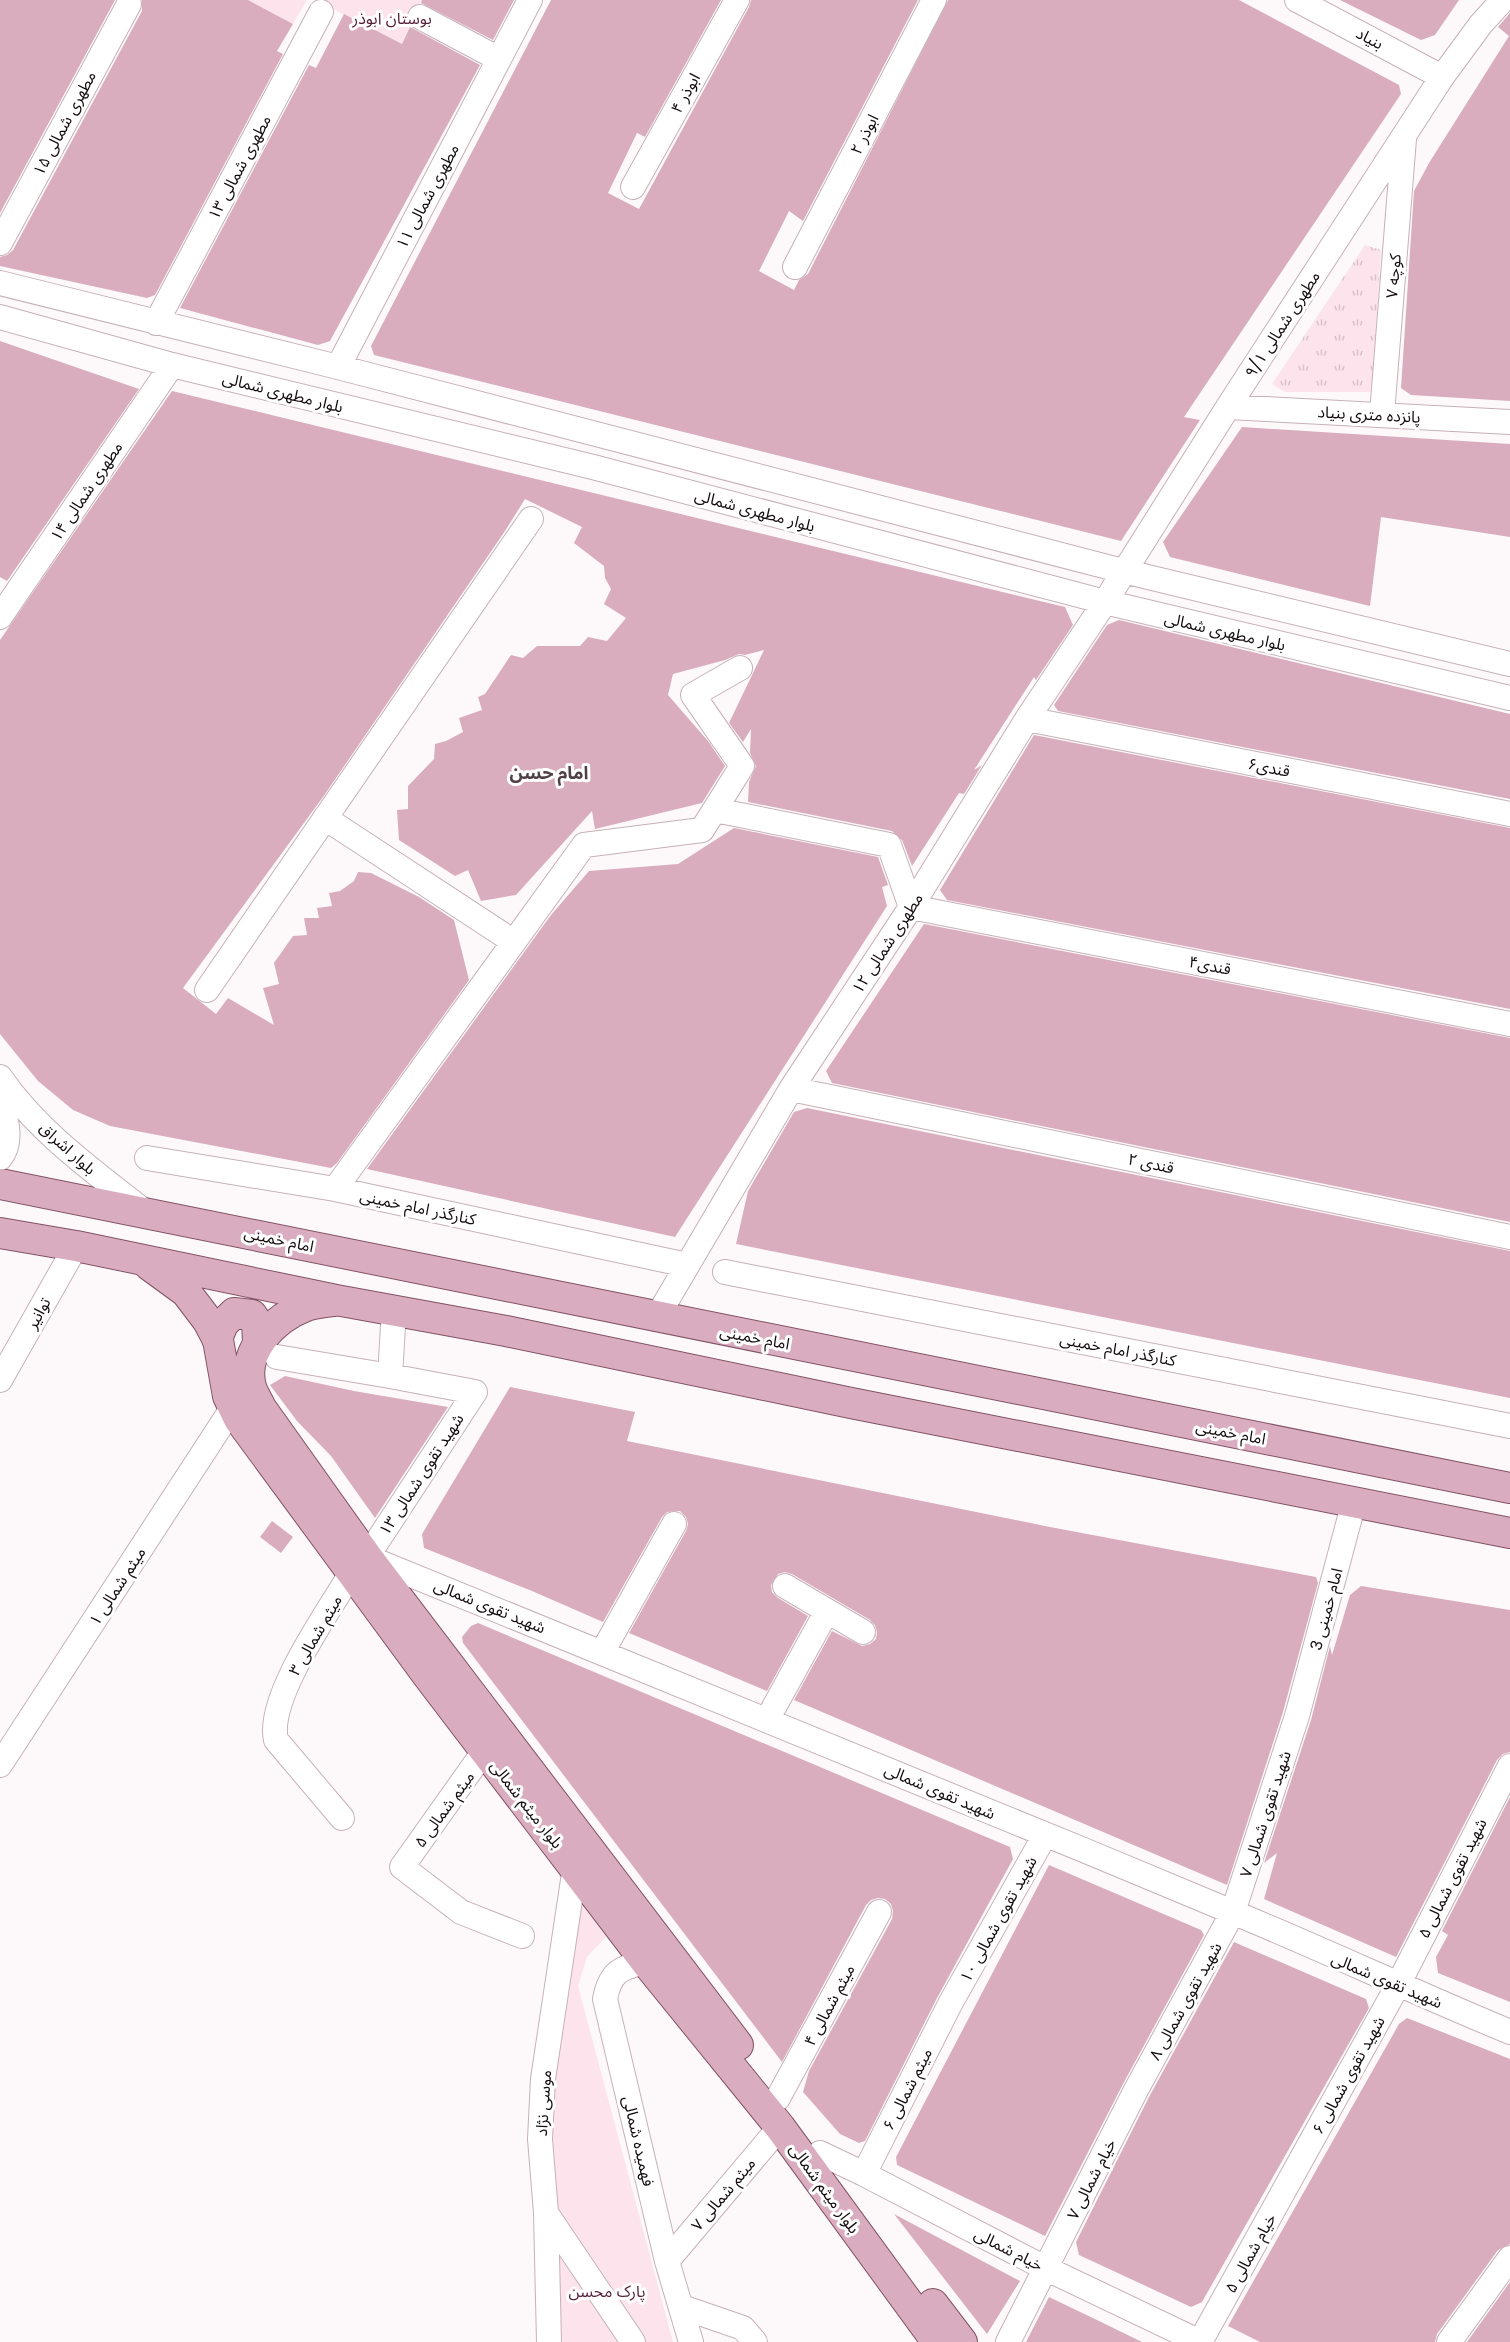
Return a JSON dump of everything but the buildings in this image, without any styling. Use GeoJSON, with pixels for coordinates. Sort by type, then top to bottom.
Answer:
{"type":"FeatureCollection","features":[{"type":"Feature","properties":{"kind":"main road","name":"امام خمینی"},"geometry":{"type":"LineString","coordinates":[[0,1184],[144,1211],[657,1317],[1510,1488]]}},
{"type":"Feature","properties":{"kind":"main road"},"geometry":{"type":"LineString","coordinates":[[0,1233],[76,1246],[336,1300],[393,1309],[851,1403],[1510,1533]]}},
{"type":"Feature","properties":{"kind":"main road","name":"بلوار میثم شمالی"},"geometry":{"type":"LineString","coordinates":[[142,1260],[186,1292],[196,1304],[218,1339],[228,1395],[239,1419],[359,1564],[779,2113],[937,2342]]}},
{"type":"Feature","properties":{"kind":"main road"},"geometry":{"type":"LineString","coordinates":[[268,1350],[286,1316],[308,1306],[336,1300]]}},
{"type":"Feature","properties":{"kind":"main road"},"geometry":{"type":"LineString","coordinates":[[218,1339],[223,1324],[234,1313],[252,1315],[268,1350]]}},
{"type":"Feature","properties":{"kind":"main road","name":"بلوار میثم شمالی"},"geometry":{"type":"LineString","coordinates":[[268,1350],[250,1365],[251,1386],[261,1408],[359,1564],[485,1750],[646,1962],[779,2113],[820,2153],[962,2342]]}},
{"type":"Feature","properties":{"kind":"street","name":"مطهری شمالی ۱۱"},"geometry":{"type":"LineString","coordinates":[[338,367],[530,0]]}},
{"type":"Feature","properties":{"kind":"street","name":"ابوذر ۴"},"geometry":{"type":"LineString","coordinates":[[633,187],[736,0]]}},
{"type":"Feature","properties":{"kind":"street","name":"ابوذر ۲"},"geometry":{"type":"LineString","coordinates":[[795,267],[933,0]]}},
{"type":"Feature","properties":{"kind":"street","name":"بنیاد"},"geometry":{"type":"LineString","coordinates":[[1297,0],[1442,77]]}},
{"type":"Feature","properties":{"kind":"street","name":"مطهری شمالی ۹/۱"},"geometry":{"type":"LineString","coordinates":[[1123,571],[1442,77],[1481,24],[1503,0]]}},
{"type":"Feature","properties":{"kind":"street","name":"مطهری شمالی ۱۵"},"geometry":{"type":"LineString","coordinates":[[0,243],[133,1]]}},
{"type":"Feature","properties":{"kind":"street","name":"مطهری شمالی ۱۳"},"geometry":{"type":"LineString","coordinates":[[156,323],[321,12]]}},
{"type":"Feature","properties":{"kind":"street"},"geometry":{"type":"LineString","coordinates":[[420,17],[499,59]]}},
{"type":"Feature","properties":{"kind":"street","name":"کوچه ۷"},"geometry":{"type":"LineString","coordinates":[[1382,414],[1404,137]]}},
{"type":"Feature","properties":{"kind":"street","name":"بلوار مطهری شمالی"},"geometry":{"type":"LineString","coordinates":[[0,283],[338,367],[1123,571],[1510,664]]}},
{"type":"Feature","properties":{"kind":"street","name":"بلوار مطهری شمالی"},"geometry":{"type":"LineString","coordinates":[[0,317],[172,365],[593,467],[1105,602],[1510,698]]}},
{"type":"Feature","properties":{"kind":"street","name":"مطهری شمالی ۱۴"},"geometry":{"type":"LineString","coordinates":[[0,617],[172,365]]}},
{"type":"Feature","properties":{"kind":"street","name":"پانزده متری بنیاد"},"geometry":{"type":"LineString","coordinates":[[1228,406],[1510,422]]}},
{"type":"Feature","properties":{"kind":"street"},"geometry":{"type":"LineString","coordinates":[[207,990],[531,519]]}},
{"type":"Feature","properties":{"kind":"street","name":"مطهری شمالی ۱۲"},"geometry":{"type":"LineString","coordinates":[[657,1317],[791,1089],[911,907],[1027,719],[1123,571]]}},
{"type":"Feature","properties":{"kind":"street"},"geometry":{"type":"LineString","coordinates":[[335,1189],[584,845],[702,830],[742,766],[693,695],[740,668]]}},
{"type":"Feature","properties":{"kind":"street","name":"قندی۶"},"geometry":{"type":"LineString","coordinates":[[1027,719],[1510,814]]}},
{"type":"Feature","properties":{"kind":"street"},"geometry":{"type":"LineString","coordinates":[[715,810],[889,845],[911,907]]}},
{"type":"Feature","properties":{"kind":"street"},"geometry":{"type":"LineString","coordinates":[[325,818],[514,942]]}},
{"type":"Feature","properties":{"kind":"street","name":"قندی۴"},"geometry":{"type":"LineString","coordinates":[[911,907],[1510,1024]]}},
{"type":"Feature","properties":{"kind":"street","name":"بلوار اشراق"},"geometry":{"type":"LineString","coordinates":[[0,1077],[10,1092],[58,1142],[144,1211]]}},
{"type":"Feature","properties":{"kind":"street","name":"قندی ۲"},"geometry":{"type":"LineString","coordinates":[[791,1089],[1510,1237]]}},
{"type":"Feature","properties":{"kind":"street"},"geometry":{"type":"LineString","coordinates":[[0,1107],[5,1114],[8,1133],[5,1152],[0,1158]]}},
{"type":"Feature","properties":{"kind":"street","name":"کنارگذر امام خمینی"},"geometry":{"type":"LineString","coordinates":[[147,1158],[335,1189],[687,1265]]}},
{"type":"Feature","properties":{"kind":"street","name":"توانیر"},"geometry":{"type":"LineString","coordinates":[[0,1380],[76,1246]]}},
{"type":"Feature","properties":{"kind":"street","name":"کنارگذر امام خمینی"},"geometry":{"type":"LineString","coordinates":[[725,1272],[1510,1426]]}},
{"type":"Feature","properties":{"kind":"street"},"geometry":{"type":"LineString","coordinates":[[268,1350],[390,1376],[393,1309]]}},
{"type":"Feature","properties":{"kind":"street","name":"شهید تقوی شمالی ۱۳"},"geometry":{"type":"LineString","coordinates":[[359,1564],[475,1392],[390,1376]]}},
{"type":"Feature","properties":{"kind":"street","name":"میثم شمالی ۱"},"geometry":{"type":"LineString","coordinates":[[0,1765],[233,1407]]}},
{"type":"Feature","properties":{"kind":"street","name":"امام خمینی 3"},"geometry":{"type":"LineString","coordinates":[[1297,1716],[1354,1502]]}},
{"type":"Feature","properties":{"kind":"street"},"geometry":{"type":"LineString","coordinates":[[603,1652],[674,1524]]}},
{"type":"Feature","properties":{"kind":"street","name":"شهید تقوی شمالی"},"geometry":{"type":"LineString","coordinates":[[359,1564],[603,1652],[768,1718],[1233,1912],[1510,2032]]}},
{"type":"Feature","properties":{"kind":"street","name":"میثم شمالی ۳"},"geometry":{"type":"LineString","coordinates":[[342,1818],[276,1740],[274,1732],[275,1720],[290,1677],[359,1564]]}},
{"type":"Feature","properties":{"kind":"street"},"geometry":{"type":"LineString","coordinates":[[785,1586],[863,1632]]}},
{"type":"Feature","properties":{"kind":"street"},"geometry":{"type":"LineString","coordinates":[[768,1718],[827,1611]]}},
{"type":"Feature","properties":{"kind":"street","name":"شهید تقوی شمالی ۷"},"geometry":{"type":"LineString","coordinates":[[1233,1912],[1297,1716]]}},
{"type":"Feature","properties":{"kind":"street","name":"میثم شمالی ۵"},"geometry":{"type":"LineString","coordinates":[[485,1750],[402,1867],[461,1912],[522,1936]]}},
{"type":"Feature","properties":{"kind":"street","name":"شهید تقوی شمالی ۵"},"geometry":{"type":"LineString","coordinates":[[1398,1985],[1509,1769]]}},
{"type":"Feature","properties":{"kind":"street","name":"شهید تقوی شمالی ۱۰"},"geometry":{"type":"LineString","coordinates":[[951,2004],[1045,1835]]}},
{"type":"Feature","properties":{"kind":"street","name":"موسی نژاد"},"geometry":{"type":"LineString","coordinates":[[549,2342],[546,2213],[540,2139],[543,2079],[575,1867]]}},
{"type":"Feature","properties":{"kind":"street","name":"میثم شمالی ۴"},"geometry":{"type":"LineString","coordinates":[[779,2113],[879,1912]]}},
{"type":"Feature","properties":{"kind":"street","name":"شهید تقوی شمالی ۸"},"geometry":{"type":"LineString","coordinates":[[1136,2090],[1233,1912]]}},
{"type":"Feature","properties":{"kind":"street","name":"فهمیده شمالی"},"geometry":{"type":"LineString","coordinates":[[646,1962],[627,1966],[618,1972],[608,1982],[605,1999],[667,2261],[691,2342]]}},
{"type":"Feature","properties":{"kind":"street","name":"شهید تقوی شمالی ۶"},"geometry":{"type":"LineString","coordinates":[[1299,2165],[1398,1985]]}},
{"type":"Feature","properties":{"kind":"street","name":"میثم شمالی ۶"},"geometry":{"type":"LineString","coordinates":[[864,2174],[951,2004]]}},
{"type":"Feature","properties":{"kind":"street","name":"خیام شمالی ۷"},"geometry":{"type":"LineString","coordinates":[[1013,2332],[1136,2090]]}},
{"type":"Feature","properties":{"kind":"street","name":"میثم شمالی ۷"},"geometry":{"type":"LineString","coordinates":[[667,2261],[779,2113]]}},
{"type":"Feature","properties":{"kind":"street","name":"خیام شمالی"},"geometry":{"type":"LineString","coordinates":[[820,2153],[1045,2268],[1200,2342]]}},
{"type":"Feature","properties":{"kind":"street","name":"خیام شمالی ۵"},"geometry":{"type":"LineString","coordinates":[[1200,2342],[1299,2165]]}},
{"type":"Feature","properties":{"kind":"street"},"geometry":{"type":"LineString","coordinates":[[546,2213],[633,2342]]}},
{"type":"Feature","properties":{"kind":"street"},"geometry":{"type":"LineString","coordinates":[[1449,2342],[1510,2258]]}},
{"type":"Feature","properties":{"kind":"street"},"geometry":{"type":"LineString","coordinates":[[682,2307],[743,2328],[754,2342]]}},
{"type":"Feature","properties":{"kind":"green space","name":"بوستان ابوذر"},"geometry":{"type":"Polygon","coordinates":[[[248,0],[307,0],[293,24],[248,0]]]}},
{"type":"Feature","properties":{"kind":"green space","name":"بوستان ابوذر"},"geometry":{"type":"Polygon","coordinates":[[[315,0],[422,0],[402,44],[315,0]]]}},
{"type":"Feature","properties":{"kind":"green space"},"geometry":{"type":"Polygon","coordinates":[[[1365,245],[1381,250],[1372,392],[1285,392],[1272,384],[1365,245]]]}},
{"type":"Feature","properties":{"kind":"green space","name":"پارک محسن"},"geometry":{"type":"Polygon","coordinates":[[[576,1896],[606,1937],[587,1957],[578,1986],[673,2342],[559,2342],[546,2097],[576,1896]]]}},
{"type":"Feature","properties":{"kind":"district","name":"امام حسن"},"geometry":{"type":"Point","coordinates":[549,773]}}]}
